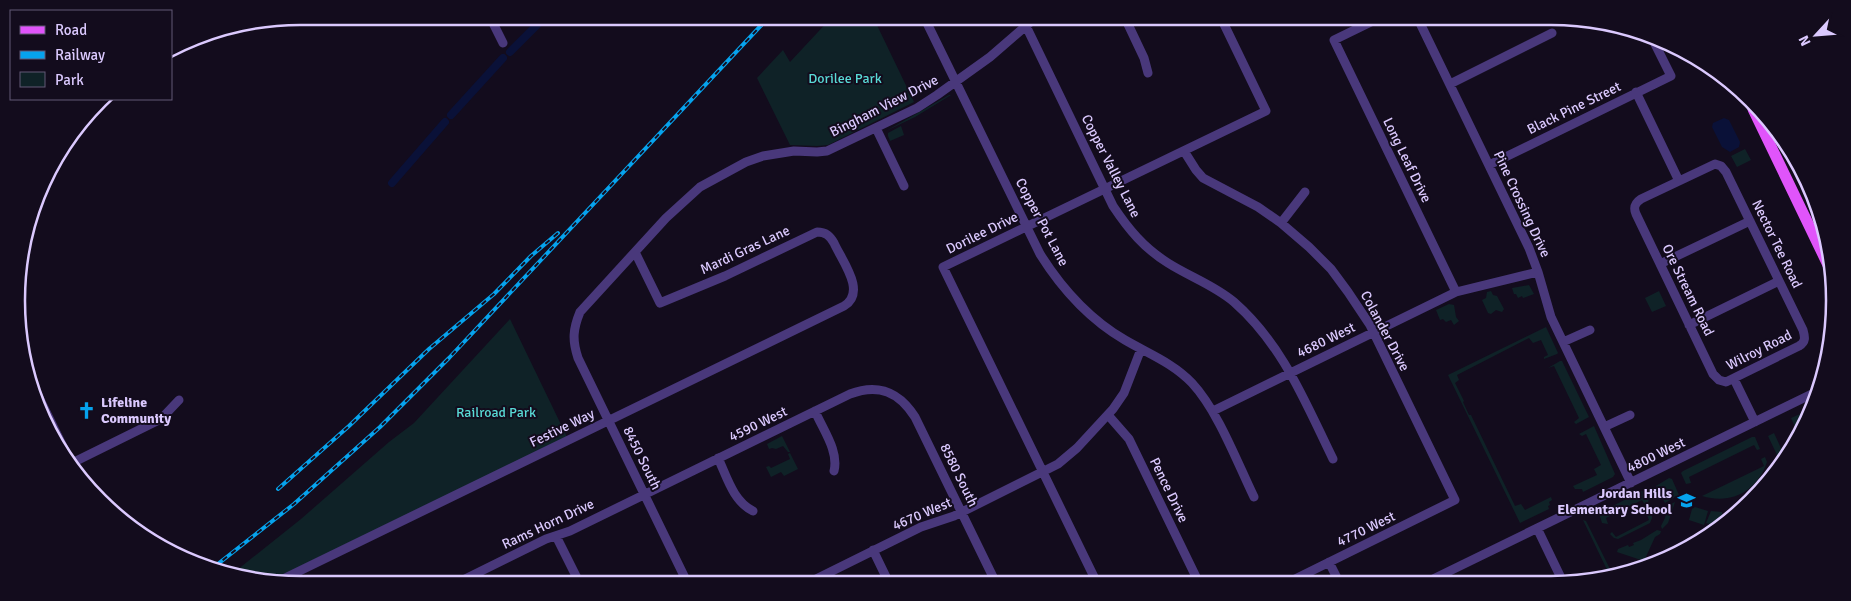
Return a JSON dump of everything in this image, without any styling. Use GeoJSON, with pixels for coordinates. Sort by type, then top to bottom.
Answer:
{"type":"FeatureCollection","features":[{"type":"Feature","properties":{"kind":"main road"},"geometry":{"type":"LineString","coordinates":[[1758,119],[1822,252]]}},
{"type":"Feature","properties":{"kind":"street"},"geometry":{"type":"LineString","coordinates":[[494,25],[503,43]]}},
{"type":"Feature","properties":{"kind":"street","name":"Copper Pot Lane"},"geometry":{"type":"LineString","coordinates":[[928,25],[1026,227],[1048,267],[1072,299],[1100,323],[1141,349],[1164,360],[1183,374],[1202,395],[1213,411],[1254,497]]}},
{"type":"Feature","properties":{"kind":"street"},"geometry":{"type":"LineString","coordinates":[[1128,25],[1144,58],[1148,73]]}},
{"type":"Feature","properties":{"kind":"street","name":"Dorilee Drive"},"geometry":{"type":"LineString","coordinates":[[1094,576],[944,267],[1266,111],[1224,25]]}},
{"type":"Feature","properties":{"kind":"street","name":"Long Leaf Drive"},"geometry":{"type":"LineString","coordinates":[[1365,25],[1334,40],[1456,292]]}},
{"type":"Feature","properties":{"kind":"street","name":"Pine Crossing Drive"},"geometry":{"type":"LineString","coordinates":[[1421,25],[1529,248],[1538,272],[1548,310],[1631,483]]}},
{"type":"Feature","properties":{"kind":"street","name":"Bingham View Drive"},"geometry":{"type":"LineString","coordinates":[[574,347],[574,325],[580,312],[635,252],[700,187],[720,174],[746,162],[778,153],[827,151],[876,128],[916,108],[956,83],[1026,26]]}},
{"type":"Feature","properties":{"kind":"street","name":"Copper Valley Lane"},"geometry":{"type":"LineString","coordinates":[[1026,26],[1113,206],[1129,230],[1148,249],[1170,264],[1209,284],[1253,320],[1271,341],[1290,372],[1333,459]]}},
{"type":"Feature","properties":{"kind":"street"},"geometry":{"type":"LineString","coordinates":[[1450,84],[1552,34]]}},
{"type":"Feature","properties":{"kind":"street","name":"Black Pine Street"},"geometry":{"type":"LineString","coordinates":[[1489,165],[1671,76],[1656,46]]}},
{"type":"Feature","properties":{"kind":"street"},"geometry":{"type":"LineString","coordinates":[[1636,92],[1679,181]]}},
{"type":"Feature","properties":{"kind":"street"},"geometry":{"type":"LineString","coordinates":[[876,128],[904,186]]}},
{"type":"Feature","properties":{"kind":"street","name":"Colander Drive"},"geometry":{"type":"LineString","coordinates":[[1184,151],[1203,178],[1258,207],[1281,223],[1331,269],[1357,304],[1373,332],[1455,500]]}},
{"type":"Feature","properties":{"kind":"street","name":"Nector Tee Road"},"geometry":{"type":"LineString","coordinates":[[1679,181],[1709,166],[1718,164],[1725,169],[1802,330],[1804,340]]}},
{"type":"Feature","properties":{"kind":"street","name":"Ore Stream Road"},"geometry":{"type":"LineString","coordinates":[[1679,181],[1641,199],[1635,205],[1636,214],[1713,374],[1724,382]]}},
{"type":"Feature","properties":{"kind":"street"},"geometry":{"type":"LineString","coordinates":[[1281,223],[1305,192]]}},
{"type":"Feature","properties":{"kind":"street"},"geometry":{"type":"LineString","coordinates":[[1660,264],[1750,221]]}},
{"type":"Feature","properties":{"kind":"street","name":"Mardi Gras Lane"},"geometry":{"type":"LineString","coordinates":[[635,252],[660,303],[725,276],[817,232],[823,232],[831,238],[853,283],[855,290],[852,300]]}},
{"type":"Feature","properties":{"kind":"street","name":"4680 West"},"geometry":{"type":"LineString","coordinates":[[1213,411],[1456,292],[1538,272]]}},
{"type":"Feature","properties":{"kind":"street"},"geometry":{"type":"LineString","coordinates":[[1689,325],[1779,281]]}},
{"type":"Feature","properties":{"kind":"street","name":"Festive Way"},"geometry":{"type":"LineString","coordinates":[[290,575],[844,306],[852,300]]}},
{"type":"Feature","properties":{"kind":"street"},"geometry":{"type":"LineString","coordinates":[[1563,342],[1590,330]]}},
{"type":"Feature","properties":{"kind":"street","name":"Wilroy Road"},"geometry":{"type":"LineString","coordinates":[[1724,382],[1734,379],[1799,346],[1804,340]]}},
{"type":"Feature","properties":{"kind":"street","name":"8450 South"},"geometry":{"type":"LineString","coordinates":[[574,347],[684,576]]}},
{"type":"Feature","properties":{"kind":"street","name":"4670 West"},"geometry":{"type":"LineString","coordinates":[[820,576],[921,527],[946,520],[1043,472],[1071,454],[1108,415],[1124,393],[1141,349]]}},
{"type":"Feature","properties":{"kind":"street"},"geometry":{"type":"LineString","coordinates":[[1734,379],[1755,422]]}},
{"type":"Feature","properties":{"kind":"street","name":"4590 West"},"geometry":{"type":"LineString","coordinates":[[644,494],[860,390],[886,391]]}},
{"type":"Feature","properties":{"kind":"street","name":"8580 South"},"geometry":{"type":"LineString","coordinates":[[886,391],[901,400],[915,417],[993,576]]}},
{"type":"Feature","properties":{"kind":"street","name":"4800 West"},"geometry":{"type":"LineString","coordinates":[[1440,576],[1809,396]]}},
{"type":"Feature","properties":{"kind":"street"},"geometry":{"type":"LineString","coordinates":[[76,461],[161,419],[179,400]]}},
{"type":"Feature","properties":{"kind":"street"},"geometry":{"type":"LineString","coordinates":[[814,411],[835,454],[834,471]]}},
{"type":"Feature","properties":{"kind":"street","name":"Pence Drive"},"geometry":{"type":"LineString","coordinates":[[1108,415],[1125,434],[1131,444],[1196,576]]}},
{"type":"Feature","properties":{"kind":"street"},"geometry":{"type":"LineString","coordinates":[[1604,427],[1630,415]]}},
{"type":"Feature","properties":{"kind":"street"},"geometry":{"type":"LineString","coordinates":[[718,458],[738,500],[745,507],[753,511]]}},
{"type":"Feature","properties":{"kind":"street","name":"Rams Horn Drive"},"geometry":{"type":"LineString","coordinates":[[471,576],[644,494]]}},
{"type":"Feature","properties":{"kind":"street","name":"4770 West"},"geometry":{"type":"LineString","coordinates":[[1301,576],[1455,500]]}},
{"type":"Feature","properties":{"kind":"street"},"geometry":{"type":"LineString","coordinates":[[1537,528],[1560,575]]}},
{"type":"Feature","properties":{"kind":"street"},"geometry":{"type":"LineString","coordinates":[[556,536],[576,576]]}},
{"type":"Feature","properties":{"kind":"street"},"geometry":{"type":"LineString","coordinates":[[873,550],[886,576]]}},
{"type":"Feature","properties":{"kind":"street"},"geometry":{"type":"LineString","coordinates":[[1329,562],[1336,576]]}},
{"type":"Feature","properties":{"kind":"green space","name":"Dorilee Park"},"geometry":{"type":"Polygon","coordinates":[[[824,25],[877,25],[914,102],[828,145],[790,145],[757,78],[783,50],[790,62],[824,25]]]}},
{"type":"Feature","properties":{"kind":"green space"},"geometry":{"type":"Polygon","coordinates":[[[951,95],[915,117],[886,131],[951,95]]]}},
{"type":"Feature","properties":{"kind":"green space"},"geometry":{"type":"Polygon","coordinates":[[[901,126],[904,135],[890,141],[888,133],[901,126]]]}},
{"type":"Feature","properties":{"kind":"green space"},"geometry":{"type":"Polygon","coordinates":[[[1745,149],[1751,160],[1737,167],[1731,156],[1745,149]]]}},
{"type":"Feature","properties":{"kind":"green space"},"geometry":{"type":"Polygon","coordinates":[[[1529,285],[1534,294],[1518,298],[1514,294],[1512,288],[1529,285]]]}},
{"type":"Feature","properties":{"kind":"green space"},"geometry":{"type":"Polygon","coordinates":[[[1491,291],[1493,295],[1497,296],[1504,309],[1502,312],[1496,310],[1491,314],[1488,313],[1482,300],[1486,298],[1487,292],[1491,291]]]}},
{"type":"Feature","properties":{"kind":"green space"},"geometry":{"type":"Polygon","coordinates":[[[1659,291],[1666,306],[1652,312],[1645,298],[1659,291]]]}},
{"type":"Feature","properties":{"kind":"green space"},"geometry":{"type":"Polygon","coordinates":[[[1449,304],[1454,305],[1456,317],[1459,321],[1454,325],[1451,320],[1446,322],[1443,319],[1440,320],[1436,310],[1449,304]]]}},
{"type":"Feature","properties":{"kind":"green space","name":"Railroad Park"},"geometry":{"type":"Polygon","coordinates":[[[510,319],[567,437],[282,575],[238,569],[301,519],[389,442],[414,423],[510,319]]]}},
{"type":"Feature","properties":{"kind":"green space"},"geometry":{"type":"Polygon","coordinates":[[[1546,327],[1557,354],[1544,359],[1548,355],[1541,340],[1533,343],[1529,338],[1457,375],[1459,380],[1455,383],[1515,506],[1521,504],[1525,510],[1551,497],[1549,509],[1520,523],[1448,375],[1546,327]]]}},
{"type":"Feature","properties":{"kind":"green space"},"geometry":{"type":"Polygon","coordinates":[[[1562,361],[1589,417],[1576,424],[1574,422],[1579,418],[1554,366],[1548,368],[1562,361]]]}},
{"type":"Feature","properties":{"kind":"green space"},"geometry":{"type":"Polygon","coordinates":[[[1802,413],[1795,427],[1791,418],[1802,413]]]}},
{"type":"Feature","properties":{"kind":"green space"},"geometry":{"type":"Polygon","coordinates":[[[1594,426],[1615,474],[1613,477],[1583,492],[1582,489],[1575,489],[1573,486],[1597,475],[1594,469],[1601,465],[1586,434],[1582,436],[1579,434],[1594,426]]]}},
{"type":"Feature","properties":{"kind":"green space"},"geometry":{"type":"Polygon","coordinates":[[[1774,433],[1782,450],[1777,458],[1777,455],[1768,436],[1774,433]]]}},
{"type":"Feature","properties":{"kind":"green space"},"geometry":{"type":"Polygon","coordinates":[[[782,436],[790,452],[783,446],[769,449],[767,444],[782,436]]]}},
{"type":"Feature","properties":{"kind":"green space"},"geometry":{"type":"Polygon","coordinates":[[[1755,437],[1760,449],[1757,450],[1754,445],[1689,477],[1691,483],[1686,484],[1681,473],[1683,471],[1755,437]]]}},
{"type":"Feature","properties":{"kind":"green space"},"geometry":{"type":"Polygon","coordinates":[[[790,453],[798,469],[784,476],[781,472],[771,477],[766,467],[769,466],[771,468],[790,459],[788,454],[790,453]]]}},
{"type":"Feature","properties":{"kind":"green space"},"geometry":{"type":"Polygon","coordinates":[[[1765,457],[1767,462],[1763,472],[1750,488],[1742,493],[1723,499],[1702,496],[1764,466],[1761,459],[1765,457]]]}},
{"type":"Feature","properties":{"kind":"green space"},"geometry":{"type":"Polygon","coordinates":[[[1669,478],[1672,479],[1679,495],[1665,503],[1656,486],[1669,478]]]}},
{"type":"Feature","properties":{"kind":"green space"},"geometry":{"type":"Polygon","coordinates":[[[1642,491],[1646,493],[1649,499],[1647,505],[1642,500],[1606,518],[1608,524],[1602,523],[1599,513],[1642,491]]]}},
{"type":"Feature","properties":{"kind":"green space"},"geometry":{"type":"Polygon","coordinates":[[[1675,502],[1668,523],[1662,529],[1661,526],[1665,518],[1667,506],[1675,502]]]}},
{"type":"Feature","properties":{"kind":"green space"},"geometry":{"type":"Polygon","coordinates":[[[1695,507],[1708,511],[1704,525],[1689,520],[1692,509],[1695,507]]]}},
{"type":"Feature","properties":{"kind":"green space"},"geometry":{"type":"Polygon","coordinates":[[[1711,511],[1722,512],[1722,516],[1711,524],[1706,523],[1711,511]]]}},
{"type":"Feature","properties":{"kind":"green space"},"geometry":{"type":"Polygon","coordinates":[[[1650,513],[1652,518],[1650,523],[1618,539],[1610,534],[1612,532],[1616,537],[1649,520],[1647,515],[1650,513]]]}},
{"type":"Feature","properties":{"kind":"green space"},"geometry":{"type":"Polygon","coordinates":[[[1583,520],[1586,521],[1611,570],[1607,570],[1583,520]]]}},
{"type":"Feature","properties":{"kind":"green space"},"geometry":{"type":"Polygon","coordinates":[[[1657,530],[1661,531],[1655,537],[1645,559],[1641,560],[1617,552],[1618,549],[1628,545],[1629,547],[1657,530]]]}},
{"type":"Feature","properties":{"kind":"shaded area"},"geometry":{"type":"Polygon","coordinates":[[[1724,118],[1729,120],[1740,142],[1739,147],[1730,152],[1722,147],[1712,127],[1713,123],[1724,118]]]}},
{"type":"Feature","properties":{"kind":"waterway"},"geometry":{"type":"LineString","coordinates":[[510,52],[537,25]]}},
{"type":"Feature","properties":{"kind":"waterway"},"geometry":{"type":"LineString","coordinates":[[451,115],[503,58]]}},
{"type":"Feature","properties":{"kind":"waterway"},"geometry":{"type":"LineString","coordinates":[[392,183],[445,122]]}},
{"type":"Feature","properties":{"kind":"railway"},"geometry":{"type":"LineString","coordinates":[[219,563],[294,504],[380,427],[449,358],[761,25]]}},
{"type":"Feature","properties":{"kind":"railway"},"geometry":{"type":"LineString","coordinates":[[278,489],[349,426],[429,349],[494,294],[531,256],[558,233]]}},
{"type":"Feature","properties":{"kind":"place","name":"Lifeline Community"},"geometry":{"type":"Point","coordinates":[87,410]}},
{"type":"Feature","properties":{"kind":"place","name":"Jordan Hills Elementary School"},"geometry":{"type":"Point","coordinates":[1686,501]}}]}
